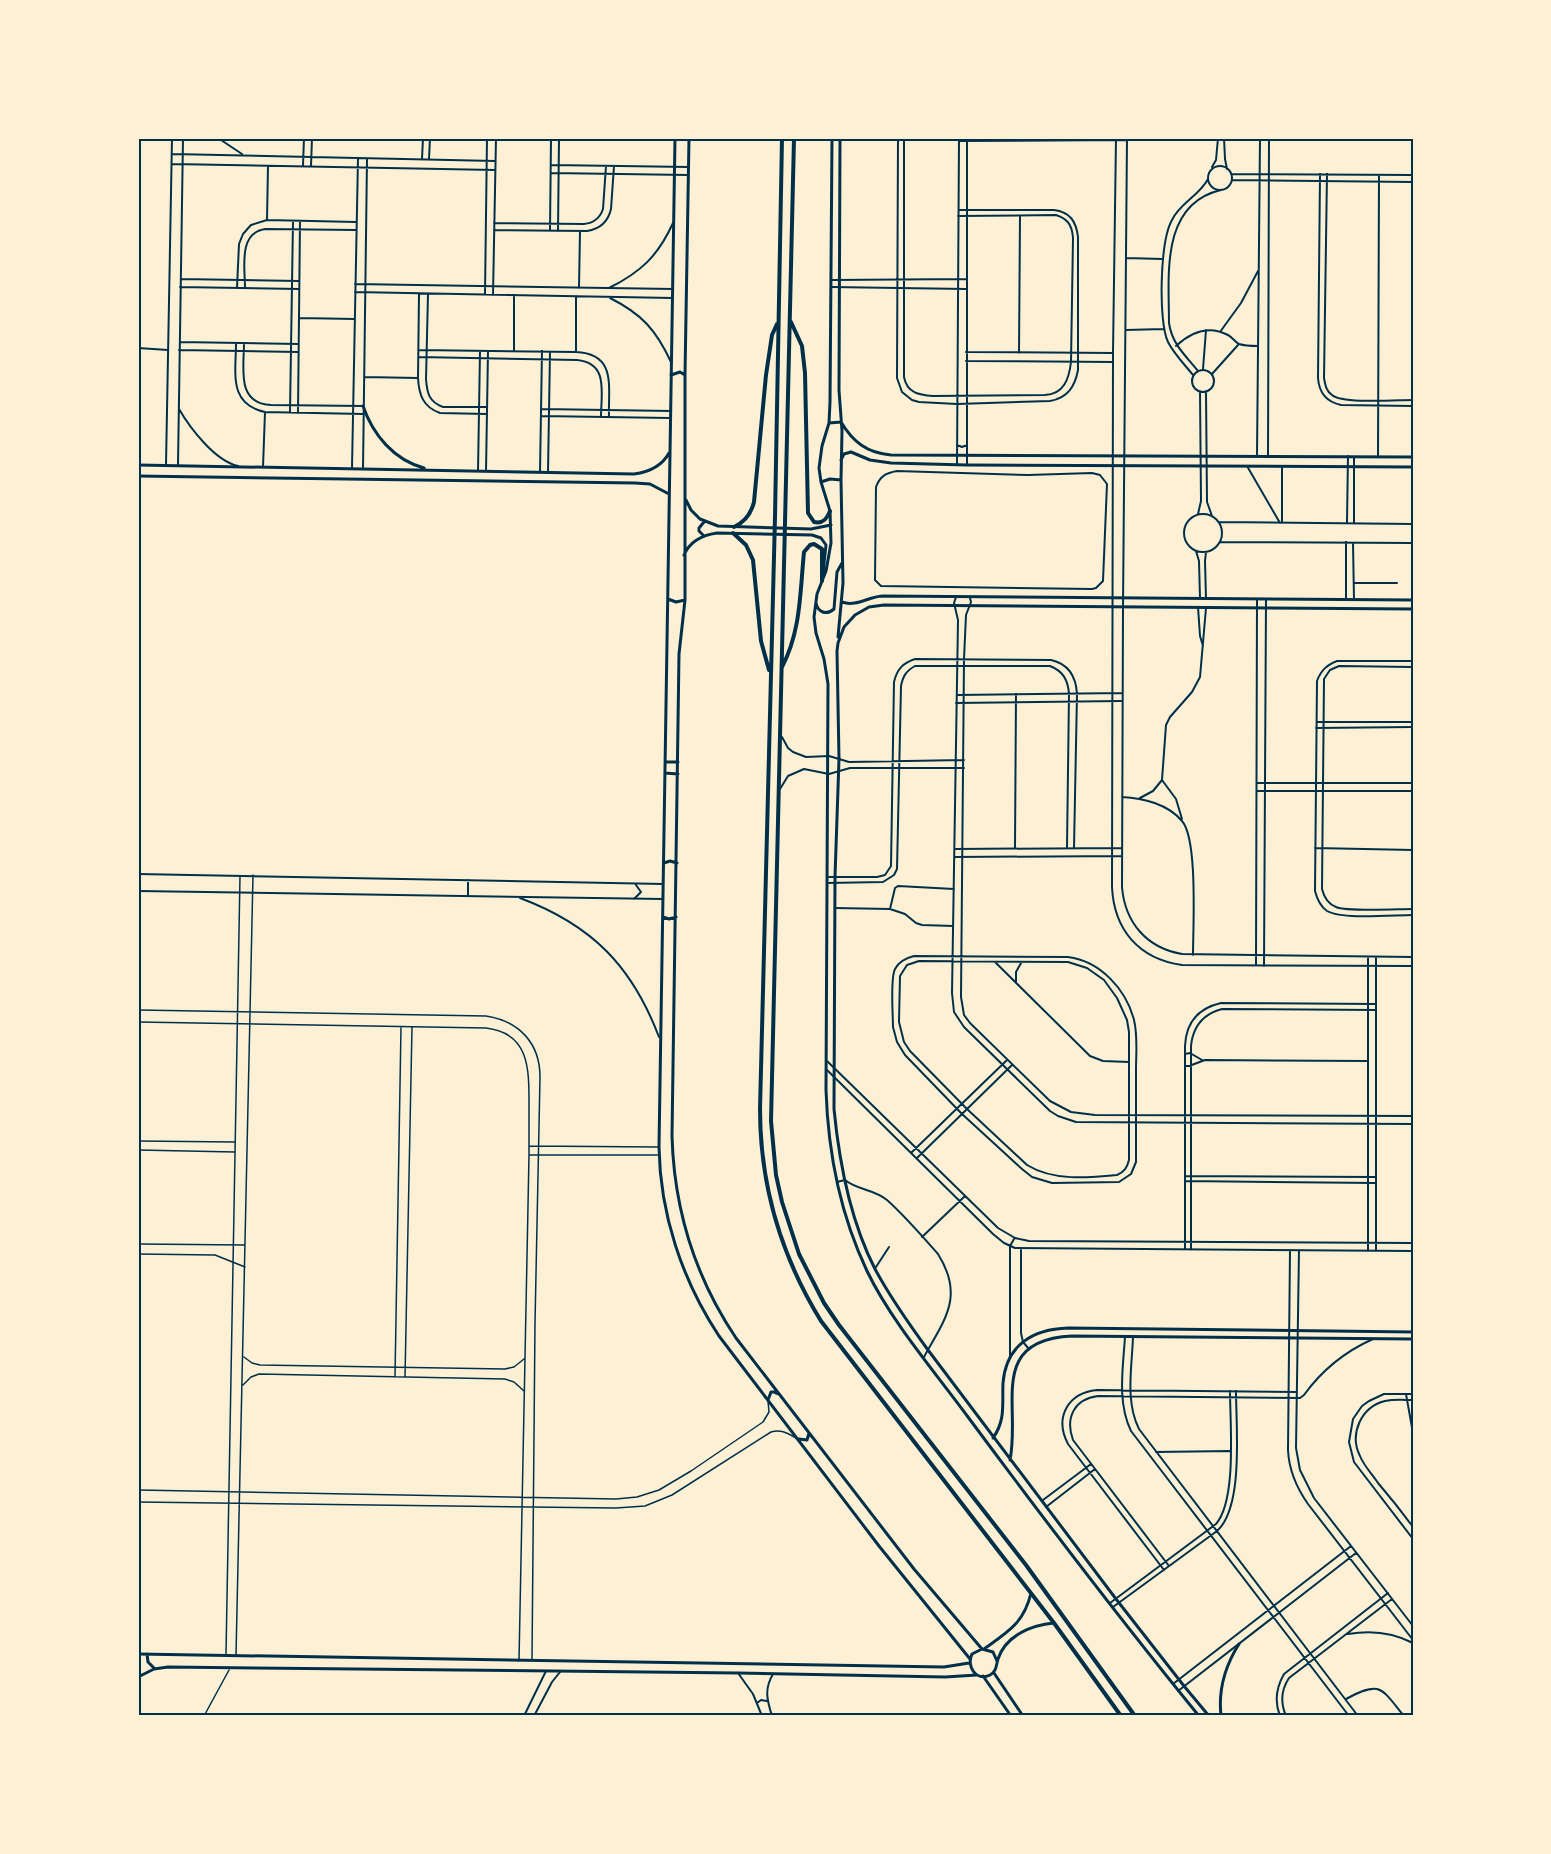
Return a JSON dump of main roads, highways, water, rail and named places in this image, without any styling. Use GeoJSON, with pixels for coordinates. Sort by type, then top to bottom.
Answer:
{"type":"FeatureCollection","features":[{"type":"Feature","properties":{"kind":"highway"},"geometry":{"type":"LineString","coordinates":[[782,138],[760,1127],[765,1174],[775,1219],[794,1272],[827,1328],[1054,1623],[1121,1716]]}},
{"type":"Feature","properties":{"kind":"highway"},"geometry":{"type":"LineString","coordinates":[[794,138],[771,1121],[776,1175],[799,1254],[824,1303],[839,1326],[1026,1565],[1136,1716]]}},
{"type":"Feature","properties":{"kind":"highway"},"geometry":{"type":"LineString","coordinates":[[734,527],[748,515],[754,502],[767,367],[772,335],[779,320]]}},
{"type":"Feature","properties":{"kind":"highway"},"geometry":{"type":"LineString","coordinates":[[791,322],[802,346],[805,373],[808,513],[814,522],[821,522],[827,518],[830,511]]}},
{"type":"Feature","properties":{"kind":"highway"},"geometry":{"type":"LineString","coordinates":[[733,533],[747,545],[752,554],[762,648],[770,672]]}},
{"type":"Feature","properties":{"kind":"highway"},"geometry":{"type":"LineString","coordinates":[[781,667],[789,653],[796,631],[804,552],[810,545],[814,544],[822,549],[822,581]]}}]}
